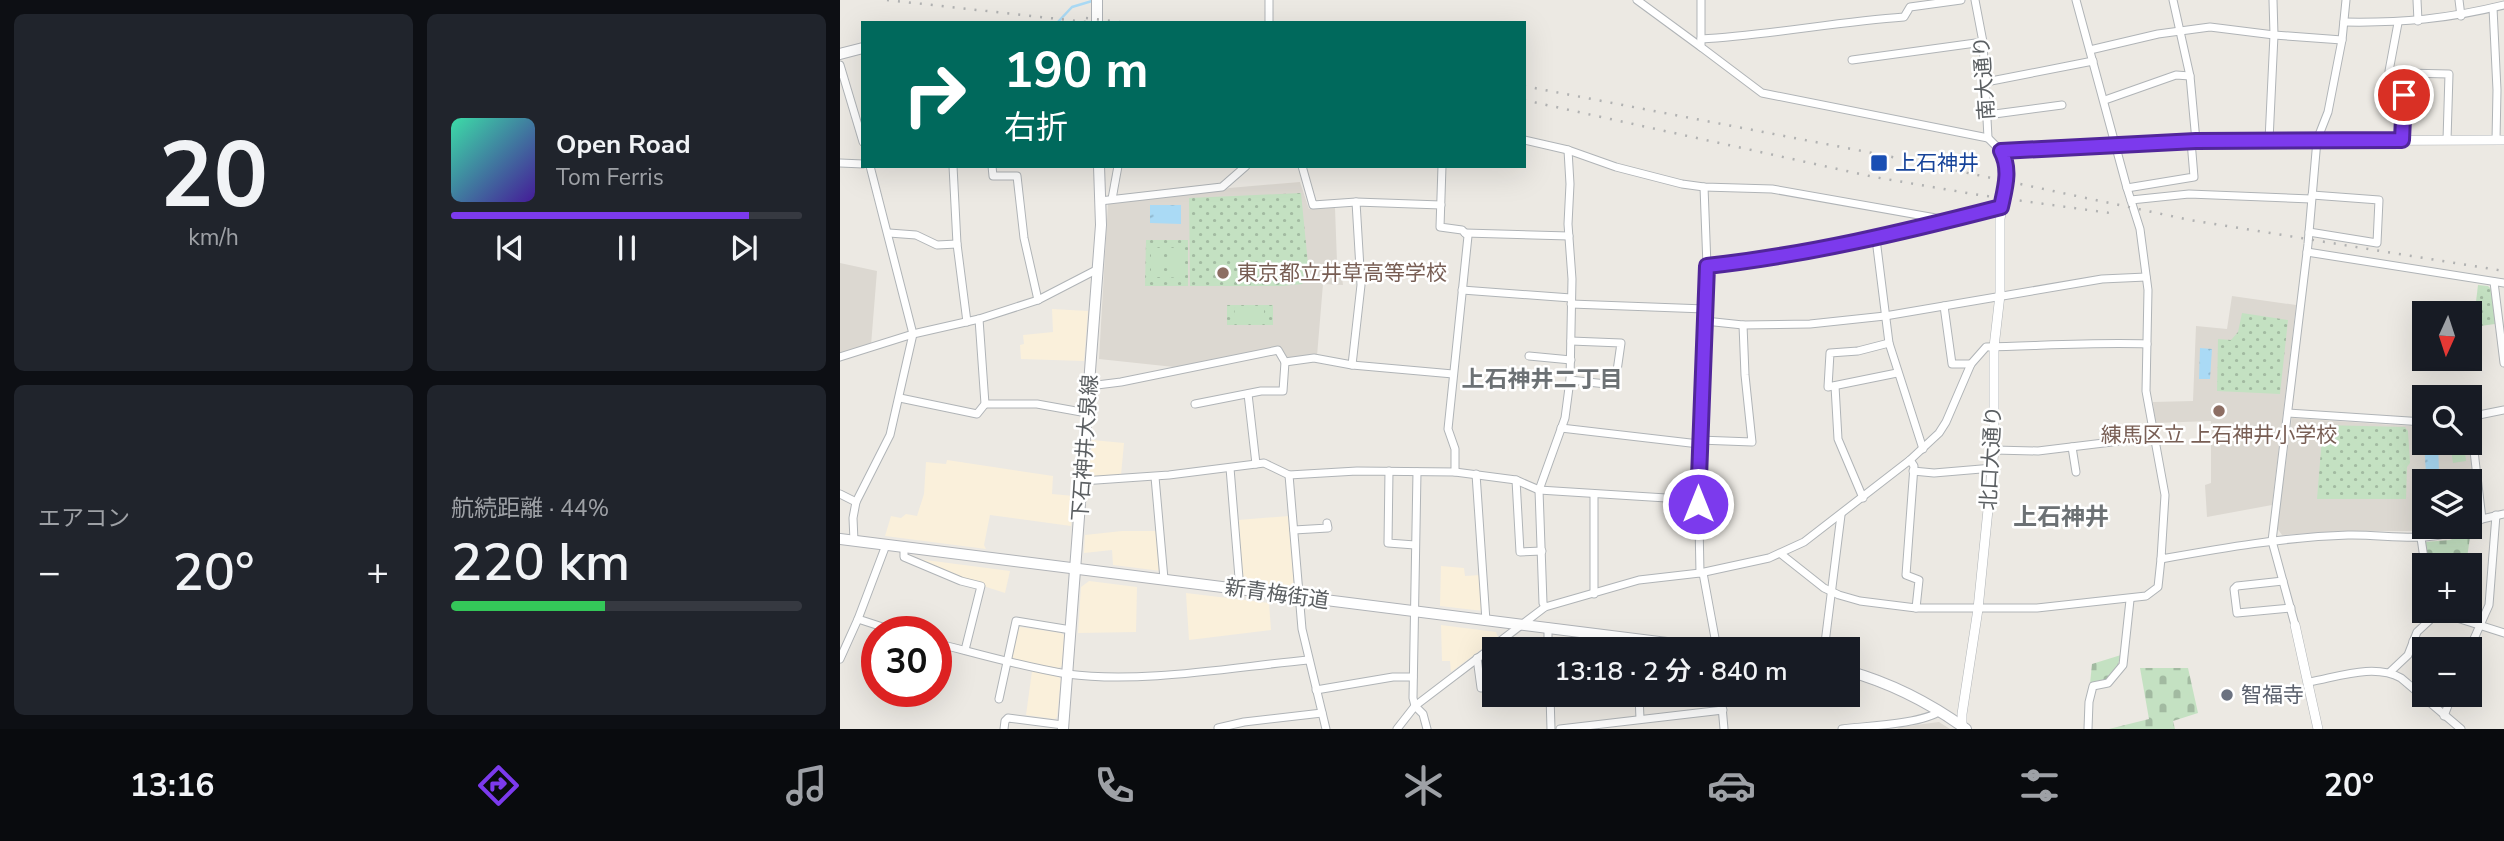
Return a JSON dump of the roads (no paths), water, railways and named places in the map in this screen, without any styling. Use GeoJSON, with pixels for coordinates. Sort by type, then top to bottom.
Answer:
{"type":"FeatureCollection","features":[{"type":"Feature","properties":{"kind":"main road"},"geometry":{"type":"LineString","coordinates":[[1097,0],[1097,21]]}},
{"type":"Feature","properties":{"kind":"main road"},"geometry":{"type":"LineString","coordinates":[[840,54],[861,49]]}},
{"type":"Feature","properties":{"kind":"main road","name":"下石神井大泉線"},"geometry":{"type":"LineString","coordinates":[[1063,727],[1098,269],[1106,200],[1099,168]]}},
{"type":"Feature","properties":{"kind":"main road","name":"新青梅街道"},"geometry":{"type":"LineString","coordinates":[[840,539],[1548,627],[1599,637]]}},
{"type":"Feature","properties":{"kind":"main road"},"geometry":{"type":"LineString","coordinates":[[1860,675],[1899,690],[1940,711],[1963,728]]}},
{"type":"Feature","properties":{"kind":"street"},"geometry":{"type":"LineString","coordinates":[[1269,0],[1269,21]]}},
{"type":"Feature","properties":{"kind":"street"},"geometry":{"type":"LineString","coordinates":[[1637,0],[1701,43],[1762,93],[1988,138]]}},
{"type":"Feature","properties":{"kind":"street"},"geometry":{"type":"LineString","coordinates":[[1701,0],[1701,43]]}},
{"type":"Feature","properties":{"kind":"street"},"geometry":{"type":"LineString","coordinates":[[1701,43],[1843,22],[1904,17],[1910,7],[1961,0]]}},
{"type":"Feature","properties":{"kind":"street","name":"南大通り"},"geometry":{"type":"LineString","coordinates":[[1975,0],[1983,42],[1988,138],[2001,151]]}},
{"type":"Feature","properties":{"kind":"street"},"geometry":{"type":"LineString","coordinates":[[1781,554],[1830,591],[1860,601],[1916,608],[2037,608],[2095,600],[2130,600],[2157,590],[2165,495],[2146,391],[2147,276],[2142,237],[2076,0]]}},
{"type":"Feature","properties":{"kind":"street"},"geometry":{"type":"LineString","coordinates":[[2127,188],[2194,177],[2190,76],[2173,0]]}},
{"type":"Feature","properties":{"kind":"street"},"geometry":{"type":"LineString","coordinates":[[2269,140],[2273,0]]}},
{"type":"Feature","properties":{"kind":"street"},"geometry":{"type":"LineString","coordinates":[[2318,729],[2291,608],[2272,541],[2307,252],[2317,140],[2328,112],[2342,40],[2346,0]]}},
{"type":"Feature","properties":{"kind":"street"},"geometry":{"type":"LineString","coordinates":[[2417,0],[2418,22]]}},
{"type":"Feature","properties":{"kind":"street"},"geometry":{"type":"LineString","coordinates":[[2459,0],[2461,16]]}},
{"type":"Feature","properties":{"kind":"street"},"geometry":{"type":"LineString","coordinates":[[2344,22],[2418,22],[2461,16],[2503,4]]}},
{"type":"Feature","properties":{"kind":"street"},"geometry":{"type":"LineString","coordinates":[[2001,151],[2193,141],[2500,140],[2493,8]]}},
{"type":"Feature","properties":{"kind":"street"},"geometry":{"type":"LineString","coordinates":[[2398,23],[2389,71],[2449,74],[2447,140]]}},
{"type":"Feature","properties":{"kind":"street"},"geometry":{"type":"LineString","coordinates":[[2090,50],[2210,27],[2342,40]]}},
{"type":"Feature","properties":{"kind":"street"},"geometry":{"type":"LineString","coordinates":[[1853,60],[1983,42]]}},
{"type":"Feature","properties":{"kind":"street"},"geometry":{"type":"LineString","coordinates":[[1986,82],[2093,61]]}},
{"type":"Feature","properties":{"kind":"street"},"geometry":{"type":"LineString","coordinates":[[840,65],[861,135]]}},
{"type":"Feature","properties":{"kind":"street"},"geometry":{"type":"LineString","coordinates":[[2402,140],[2405,73]]}},
{"type":"Feature","properties":{"kind":"street"},"geometry":{"type":"LineString","coordinates":[[2105,100],[2176,75],[2190,76]]}},
{"type":"Feature","properties":{"kind":"street"},"geometry":{"type":"LineString","coordinates":[[1987,116],[2062,105]]}},
{"type":"Feature","properties":{"kind":"street"},"geometry":{"type":"LineString","coordinates":[[1526,140],[1568,150],[1627,170],[1704,187],[1772,189],[1947,220]]}},
{"type":"Feature","properties":{"kind":"street"},"geometry":{"type":"LineString","coordinates":[[1545,607],[1539,491],[1562,428],[1570,380],[1568,150]]}},
{"type":"Feature","properties":{"kind":"street","name":"北口大通り"},"geometry":{"type":"LineString","coordinates":[[1963,728],[1993,468],[1994,347],[2000,295],[2001,207],[2007,171],[2001,151]]}},
{"type":"Feature","properties":{"kind":"street"},"geometry":{"type":"LineString","coordinates":[[840,163],[861,163]]}},
{"type":"Feature","properties":{"kind":"street"},"geometry":{"type":"LineString","coordinates":[[854,541],[853,518],[856,502],[890,435],[913,334],[871,168]]}},
{"type":"Feature","properties":{"kind":"street"},"geometry":{"type":"LineString","coordinates":[[953,168],[957,244],[967,322]]}},
{"type":"Feature","properties":{"kind":"street"},"geometry":{"type":"LineString","coordinates":[[992,168],[993,176],[1017,176],[1024,238],[1038,300]]}},
{"type":"Feature","properties":{"kind":"street"},"geometry":{"type":"LineString","coordinates":[[1117,168],[1106,200],[1222,187],[1244,168]]}},
{"type":"Feature","properties":{"kind":"street"},"geometry":{"type":"LineString","coordinates":[[1303,168],[1313,205],[1356,202],[1441,205]]}},
{"type":"Feature","properties":{"kind":"street"},"geometry":{"type":"LineString","coordinates":[[1442,168],[1440,227],[1462,230],[1468,236],[1448,429],[1455,450],[1455,472]]}},
{"type":"Feature","properties":{"kind":"street"},"geometry":{"type":"LineString","coordinates":[[1704,187],[1707,266],[1698,500],[1701,573],[1714,637]]}},
{"type":"Feature","properties":{"kind":"street"},"geometry":{"type":"LineString","coordinates":[[2131,200],[2189,194],[2379,200],[2377,243],[2309,232]]}},
{"type":"Feature","properties":{"kind":"street"},"geometry":{"type":"LineString","coordinates":[[1352,365],[1361,285],[1356,202]]}},
{"type":"Feature","properties":{"kind":"street"},"geometry":{"type":"LineString","coordinates":[[1707,266],[1876,239],[2001,207]]}},
{"type":"Feature","properties":{"kind":"street"},"geometry":{"type":"LineString","coordinates":[[889,233],[916,235],[937,245],[957,244]]}},
{"type":"Feature","properties":{"kind":"street"},"geometry":{"type":"LineString","coordinates":[[1465,233],[1569,236]]}},
{"type":"Feature","properties":{"kind":"street"},"geometry":{"type":"LineString","coordinates":[[1876,239],[1889,343],[1923,449]]}},
{"type":"Feature","properties":{"kind":"street"},"geometry":{"type":"LineString","coordinates":[[2307,252],[2504,284]]}},
{"type":"Feature","properties":{"kind":"street"},"geometry":{"type":"LineString","coordinates":[[840,357],[1038,300],[1098,269]]}},
{"type":"Feature","properties":{"kind":"street"},"geometry":{"type":"LineString","coordinates":[[1705,321],[1743,325],[1810,324],[1885,316],[2102,279],[2147,276]]}},
{"type":"Feature","properties":{"kind":"street"},"geometry":{"type":"LineString","coordinates":[[2494,282],[2504,363]]}},
{"type":"Feature","properties":{"kind":"street"},"geometry":{"type":"LineString","coordinates":[[1462,290],[1571,301],[1705,309]]}},
{"type":"Feature","properties":{"kind":"street"},"geometry":{"type":"LineString","coordinates":[[1944,306],[1952,364],[1971,364]]}},
{"type":"Feature","properties":{"kind":"street"},"geometry":{"type":"LineString","coordinates":[[900,398],[977,414],[985,404],[979,319]]}},
{"type":"Feature","properties":{"kind":"street"},"geometry":{"type":"LineString","coordinates":[[1562,428],[1699,442],[1752,442],[1743,325]]}},
{"type":"Feature","properties":{"kind":"street"},"geometry":{"type":"LineString","coordinates":[[1570,380],[1615,385],[1620,343],[1571,341]]}},
{"type":"Feature","properties":{"kind":"street"},"geometry":{"type":"LineString","coordinates":[[1889,343],[1858,351],[1830,354],[1828,387],[1897,373]]}},
{"type":"Feature","properties":{"kind":"street"},"geometry":{"type":"LineString","coordinates":[[1397,729],[1415,706],[1545,607],[1639,580],[1701,573],[1781,554],[1804,542],[1910,460],[1943,428],[1971,364],[1982,349],[2052,344],[2147,344]]}},
{"type":"Feature","properties":{"kind":"street"},"geometry":{"type":"LineString","coordinates":[[1089,386],[1278,350],[1285,362],[1283,391],[1248,394],[1195,404]]}},
{"type":"Feature","properties":{"kind":"street"},"geometry":{"type":"LineString","coordinates":[[1529,356],[1571,360]]}},
{"type":"Feature","properties":{"kind":"street"},"geometry":{"type":"LineString","coordinates":[[1285,362],[1314,358],[1352,365],[1453,374]]}},
{"type":"Feature","properties":{"kind":"street"},"geometry":{"type":"LineString","coordinates":[[1835,386],[1838,439],[1863,498]]}},
{"type":"Feature","properties":{"kind":"street"},"geometry":{"type":"LineString","coordinates":[[1248,394],[1256,464]]}},
{"type":"Feature","properties":{"kind":"street"},"geometry":{"type":"LineString","coordinates":[[985,404],[1037,404],[1087,412]]}},
{"type":"Feature","properties":{"kind":"street"},"geometry":{"type":"LineString","coordinates":[[2482,415],[2504,410]]}},
{"type":"Feature","properties":{"kind":"street"},"geometry":{"type":"LineString","coordinates":[[2288,414],[2412,421]]}},
{"type":"Feature","properties":{"kind":"street"},"geometry":{"type":"LineString","coordinates":[[1994,450],[2038,450],[2153,437]]}},
{"type":"Feature","properties":{"kind":"street"},"geometry":{"type":"LineString","coordinates":[[2072,447],[2076,472]]}},
{"type":"Feature","properties":{"kind":"street"},"geometry":{"type":"LineString","coordinates":[[1910,460],[1914,466],[1906,575],[1919,580],[1916,608]]}},
{"type":"Feature","properties":{"kind":"street"},"geometry":{"type":"LineString","coordinates":[[1082,481],[1155,477],[1264,463],[1289,475],[1389,471],[1455,472],[1516,480],[1539,491],[1698,500]]}},
{"type":"Feature","properties":{"kind":"street"},"geometry":{"type":"LineString","coordinates":[[1230,468],[1240,590]]}},
{"type":"Feature","properties":{"kind":"street"},"geometry":{"type":"LineString","coordinates":[[1913,471],[1934,473],[1993,468]]}},
{"type":"Feature","properties":{"kind":"street"},"geometry":{"type":"LineString","coordinates":[[1389,471],[1388,543],[1415,545]]}},
{"type":"Feature","properties":{"kind":"street"},"geometry":{"type":"LineString","coordinates":[[1417,472],[1413,677],[1415,706],[1423,714],[1427,729]]}},
{"type":"Feature","properties":{"kind":"street"},"geometry":{"type":"LineString","coordinates":[[1476,474],[1486,621]]}},
{"type":"Feature","properties":{"kind":"street"},"geometry":{"type":"LineString","coordinates":[[1289,475],[1302,629],[1326,729]]}},
{"type":"Feature","properties":{"kind":"street"},"geometry":{"type":"LineString","coordinates":[[1155,477],[1164,579]]}},
{"type":"Feature","properties":{"kind":"street"},"geometry":{"type":"LineString","coordinates":[[1516,480],[1520,552],[1542,551]]}},
{"type":"Feature","properties":{"kind":"street"},"geometry":{"type":"LineString","coordinates":[[840,494],[856,502]]}},
{"type":"Feature","properties":{"kind":"street"},"geometry":{"type":"LineString","coordinates":[[1594,494],[1594,594]]}},
{"type":"Feature","properties":{"kind":"street"},"geometry":{"type":"LineString","coordinates":[[1826,637],[1841,515]]}},
{"type":"Feature","properties":{"kind":"street"},"geometry":{"type":"LineString","coordinates":[[2474,637],[2489,605],[2500,515],[2482,519]]}},
{"type":"Feature","properties":{"kind":"street"},"geometry":{"type":"LineString","coordinates":[[1294,530],[1328,528],[1327,523]]}},
{"type":"Feature","properties":{"kind":"street"},"geometry":{"type":"LineString","coordinates":[[2161,559],[2272,541],[2348,535],[2412,538]]}},
{"type":"Feature","properties":{"kind":"street"},"geometry":{"type":"LineString","coordinates":[[840,659],[886,545]]}},
{"type":"Feature","properties":{"kind":"street"},"geometry":{"type":"LineString","coordinates":[[904,547],[904,557],[961,582],[981,586],[965,650]]}},
{"type":"Feature","properties":{"kind":"street"},"geometry":{"type":"LineString","coordinates":[[2283,581],[2237,586],[2234,589],[2237,613],[2291,608]]}},
{"type":"Feature","properties":{"kind":"street"},"geometry":{"type":"LineString","coordinates":[[2088,729],[2089,702],[2093,686],[2108,683],[2123,665],[2130,600]]}},
{"type":"Feature","properties":{"kind":"street"},"geometry":{"type":"LineString","coordinates":[[999,699],[1016,621],[1071,630]]}},
{"type":"Feature","properties":{"kind":"street"},"geometry":{"type":"LineString","coordinates":[[2415,637],[2427,623]]}},
{"type":"Feature","properties":{"kind":"street"},"geometry":{"type":"LineString","coordinates":[[2473,623],[2504,633]]}},
{"type":"Feature","properties":{"kind":"street"},"geometry":{"type":"LineString","coordinates":[[1548,627],[1548,637]]}},
{"type":"Feature","properties":{"kind":"street"},"geometry":{"type":"LineString","coordinates":[[2390,672],[2408,655],[2412,644]]}},
{"type":"Feature","properties":{"kind":"street"},"geometry":{"type":"LineString","coordinates":[[952,647],[1067,674],[1143,676],[1308,660]]}},
{"type":"Feature","properties":{"kind":"street"},"geometry":{"type":"LineString","coordinates":[[1477,658],[1481,688]]}},
{"type":"Feature","properties":{"kind":"street"},"geometry":{"type":"LineString","coordinates":[[2309,682],[2375,670],[2390,672],[2401,678],[2461,729]]}},
{"type":"Feature","properties":{"kind":"street"},"geometry":{"type":"LineString","coordinates":[[1316,690],[1393,677],[1413,677]]}},
{"type":"Feature","properties":{"kind":"street"},"geometry":{"type":"LineString","coordinates":[[1550,707],[1551,729]]}},
{"type":"Feature","properties":{"kind":"street"},"geometry":{"type":"LineString","coordinates":[[1640,707],[1640,719]]}},
{"type":"Feature","properties":{"kind":"street"},"geometry":{"type":"LineString","coordinates":[[1723,707],[1724,729]]}},
{"type":"Feature","properties":{"kind":"street"},"geometry":{"type":"LineString","coordinates":[[2444,716],[2447,707]]}},
{"type":"Feature","properties":{"kind":"street"},"geometry":{"type":"LineString","coordinates":[[1560,729],[1723,710]]}},
{"type":"Feature","properties":{"kind":"street"},"geometry":{"type":"LineString","coordinates":[[1842,729],[1908,722],[1932,717],[1940,711]]}},
{"type":"Feature","properties":{"kind":"street"},"geometry":{"type":"LineString","coordinates":[[1218,728],[1244,722],[1322,713]]}},
{"type":"Feature","properties":{"kind":"street"},"geometry":{"type":"LineString","coordinates":[[1004,729],[1008,718],[1063,727]]}},
{"type":"Feature","properties":{"kind":"water"},"geometry":{"type":"Polygon","coordinates":[[[1150,205],[1181,205],[1181,224],[1150,223],[1150,205]]]}},
{"type":"Feature","properties":{"kind":"water"},"geometry":{"type":"Polygon","coordinates":[[[2200,348],[2212,349],[2210,379],[2199,379],[2200,348]]]}},
{"type":"Feature","properties":{"kind":"water"},"geometry":{"type":"Polygon","coordinates":[[[2425,455],[2438,455],[2439,469],[2426,469],[2425,455]]]}},
{"type":"Feature","properties":{"kind":"waterway"},"geometry":{"type":"LineString","coordinates":[[1059,21],[1072,7],[1092,1]]}},
{"type":"Feature","properties":{"kind":"railway"},"geometry":{"type":"LineString","coordinates":[[887,0],[1077,21]]}},
{"type":"Feature","properties":{"kind":"railway"},"geometry":{"type":"LineString","coordinates":[[1086,18],[1111,21]]}},
{"type":"Feature","properties":{"kind":"railway"},"geometry":{"type":"LineString","coordinates":[[1526,86],[1883,155],[2190,220],[2504,271]]}},
{"type":"Feature","properties":{"kind":"railway"},"geometry":{"type":"LineString","coordinates":[[1526,100],[1874,177],[2117,214]]}},
{"type":"Feature","properties":{"kind":"place","name":"上石神井"},"geometry":{"type":"Point","coordinates":[1879,163]}},
{"type":"Feature","properties":{"kind":"place","name":"東京都立井草高等学校"},"geometry":{"type":"Point","coordinates":[1223,273]}},
{"type":"Feature","properties":{"kind":"place","name":"練馬区立 上石神井小学校"},"geometry":{"type":"Point","coordinates":[2219,411]}},
{"type":"Feature","properties":{"kind":"place","name":"智福寺"},"geometry":{"type":"Point","coordinates":[2227,695]}},
{"type":"Feature","properties":{"kind":"district","name":"上石神井二丁目"},"geometry":{"type":"Point","coordinates":[1542,379]}},
{"type":"Feature","properties":{"kind":"district","name":"上石神井"},"geometry":{"type":"Point","coordinates":[2061,517]}}]}
